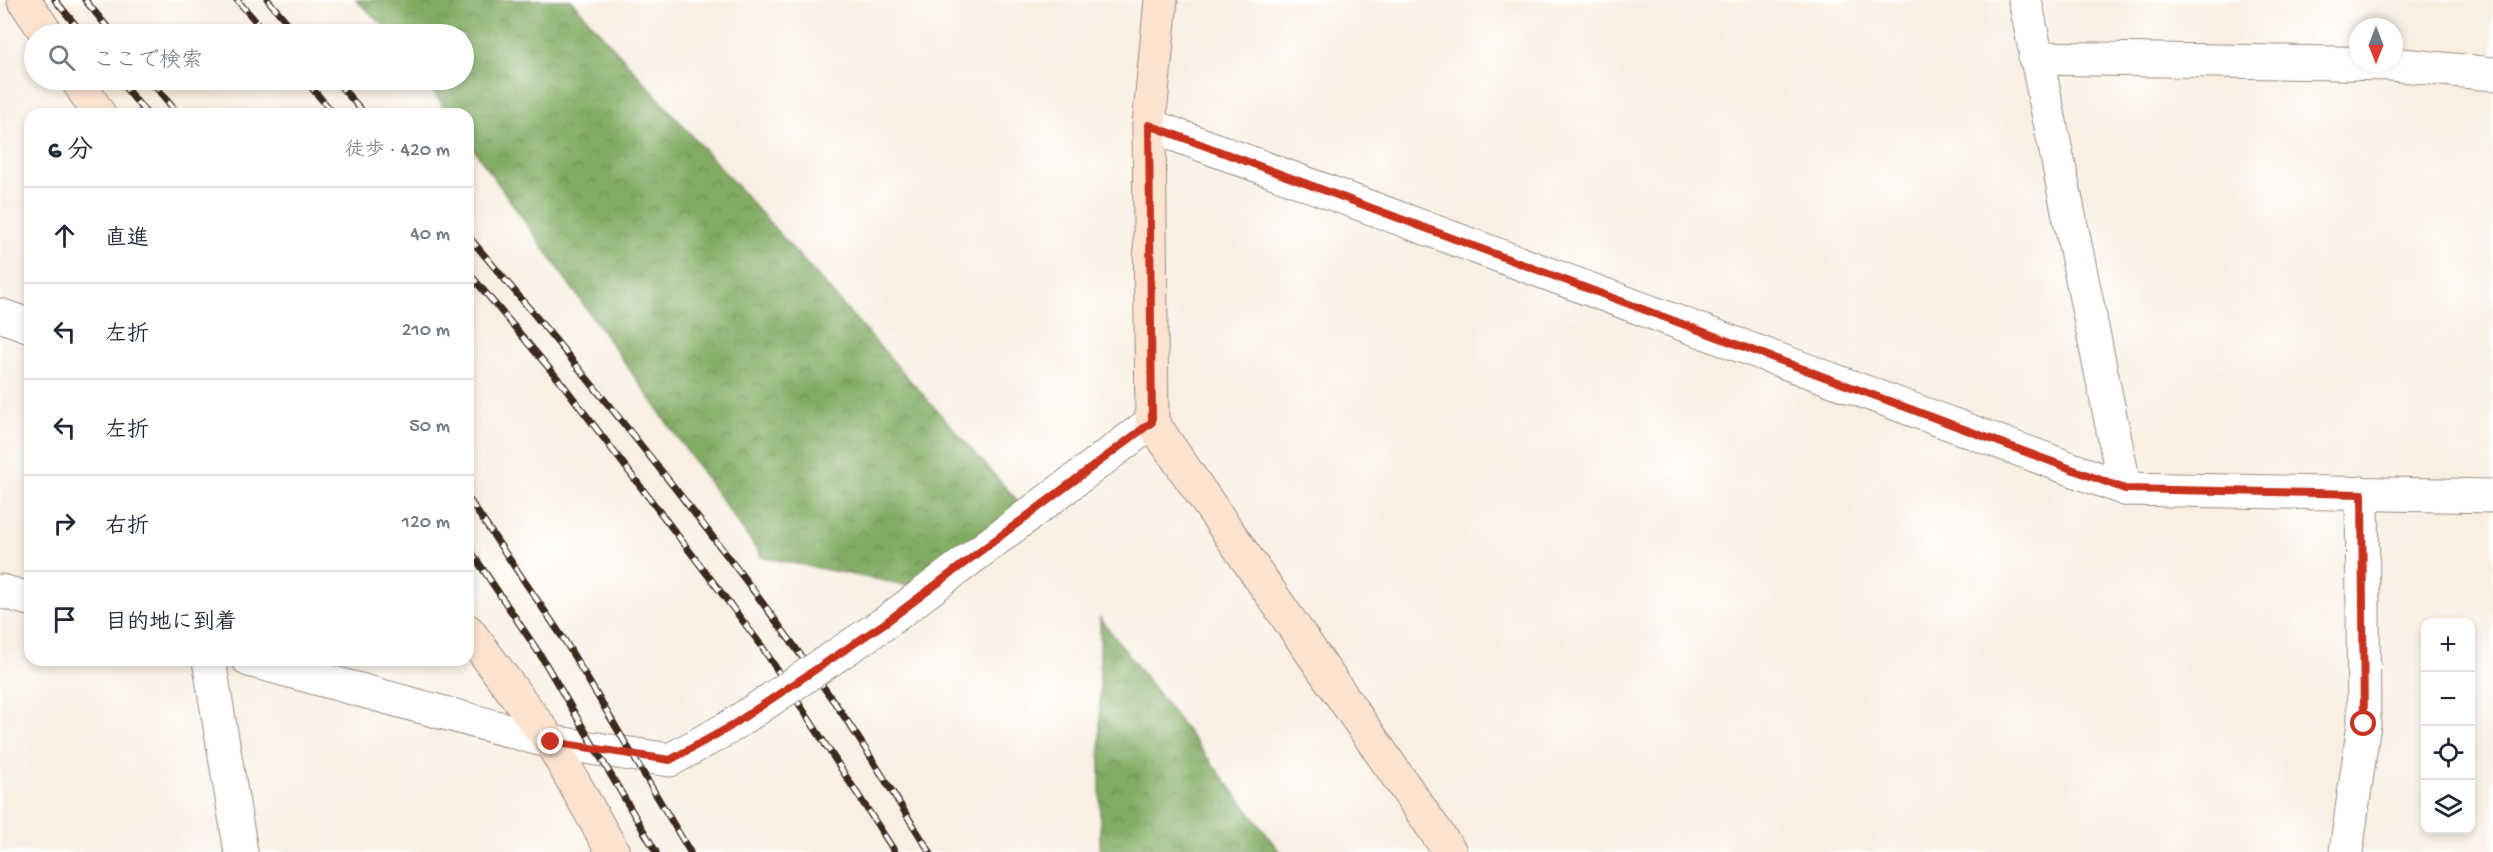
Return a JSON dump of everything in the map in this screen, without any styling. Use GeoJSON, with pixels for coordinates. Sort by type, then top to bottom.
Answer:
{"type":"FeatureCollection","features":[{"type":"Feature","properties":{"kind":"street"},"geometry":{"type":"LineString","coordinates":[[24,0],[40,24]]}},
{"type":"Feature","properties":{"kind":"street"},"geometry":{"type":"LineString","coordinates":[[1161,0],[1149,125],[1152,422],[1450,852]]}},
{"type":"Feature","properties":{"kind":"street"},"geometry":{"type":"LineString","coordinates":[[2025,0],[2125,489]]}},
{"type":"Feature","properties":{"kind":"street"},"geometry":{"type":"LineString","coordinates":[[2035,57],[2392,64],[2493,74]]}},
{"type":"Feature","properties":{"kind":"street"},"geometry":{"type":"LineString","coordinates":[[83,90],[95,108]]}},
{"type":"Feature","properties":{"kind":"street"},"geometry":{"type":"LineString","coordinates":[[1149,125],[2125,489],[2493,496]]}},
{"type":"Feature","properties":{"kind":"street"},"geometry":{"type":"LineString","coordinates":[[0,315],[24,324]]}},
{"type":"Feature","properties":{"kind":"street"},"geometry":{"type":"LineString","coordinates":[[271,666],[551,742],[670,760],[728,728],[885,623],[1152,422]]}},
{"type":"Feature","properties":{"kind":"street"},"geometry":{"type":"LineString","coordinates":[[2346,852],[2364,724],[2362,494]]}},
{"type":"Feature","properties":{"kind":"street"},"geometry":{"type":"LineString","coordinates":[[0,591],[24,597]]}},
{"type":"Feature","properties":{"kind":"street"},"geometry":{"type":"LineString","coordinates":[[474,639],[551,742],[614,852]]}},
{"type":"Feature","properties":{"kind":"street"},"geometry":{"type":"LineString","coordinates":[[210,666],[241,852]]}},
{"type":"Feature","properties":{"kind":"green space"},"geometry":{"type":"Polygon","coordinates":[[[356,0],[571,0],[1039,525],[916,587],[762,557],[474,149],[474,108],[445,108],[432,90],[474,90],[474,24],[382,24],[356,0]]]}},
{"type":"Feature","properties":{"kind":"green space"},"geometry":{"type":"Polygon","coordinates":[[[1100,618],[1280,852],[1100,852],[1100,618]]]}},
{"type":"Feature","properties":{"kind":"railway"},"geometry":{"type":"LineString","coordinates":[[55,0],[75,24]]}},
{"type":"Feature","properties":{"kind":"railway"},"geometry":{"type":"LineString","coordinates":[[85,0],[105,24]]}},
{"type":"Feature","properties":{"kind":"railway"},"geometry":{"type":"LineString","coordinates":[[237,0],[258,24]]}},
{"type":"Feature","properties":{"kind":"railway"},"geometry":{"type":"LineString","coordinates":[[268,0],[288,24]]}},
{"type":"Feature","properties":{"kind":"railway"},"geometry":{"type":"LineString","coordinates":[[127,90],[142,108]]}},
{"type":"Feature","properties":{"kind":"railway"},"geometry":{"type":"LineString","coordinates":[[158,90],[173,108]]}},
{"type":"Feature","properties":{"kind":"railway"},"geometry":{"type":"LineString","coordinates":[[314,90],[329,108]]}},
{"type":"Feature","properties":{"kind":"railway"},"geometry":{"type":"LineString","coordinates":[[344,90],[360,108]]}},
{"type":"Feature","properties":{"kind":"railway"},"geometry":{"type":"LineString","coordinates":[[474,243],[563,349],[701,521],[845,718],[930,852]]}},
{"type":"Feature","properties":{"kind":"railway"},"geometry":{"type":"LineString","coordinates":[[474,279],[564,386],[761,645],[895,852]]}},
{"type":"Feature","properties":{"kind":"railway"},"geometry":{"type":"LineString","coordinates":[[474,507],[565,641],[690,852]]}},
{"type":"Feature","properties":{"kind":"railway"},"geometry":{"type":"LineString","coordinates":[[474,556],[541,656],[656,852]]}},
{"type":"Feature","properties":{"kind":"route"},"geometry":{"type":"LineString","coordinates":[[551,742],[670,760],[728,728],[885,623],[1152,422],[1149,125],[2125,489],[2362,494],[2364,724]]}}]}
